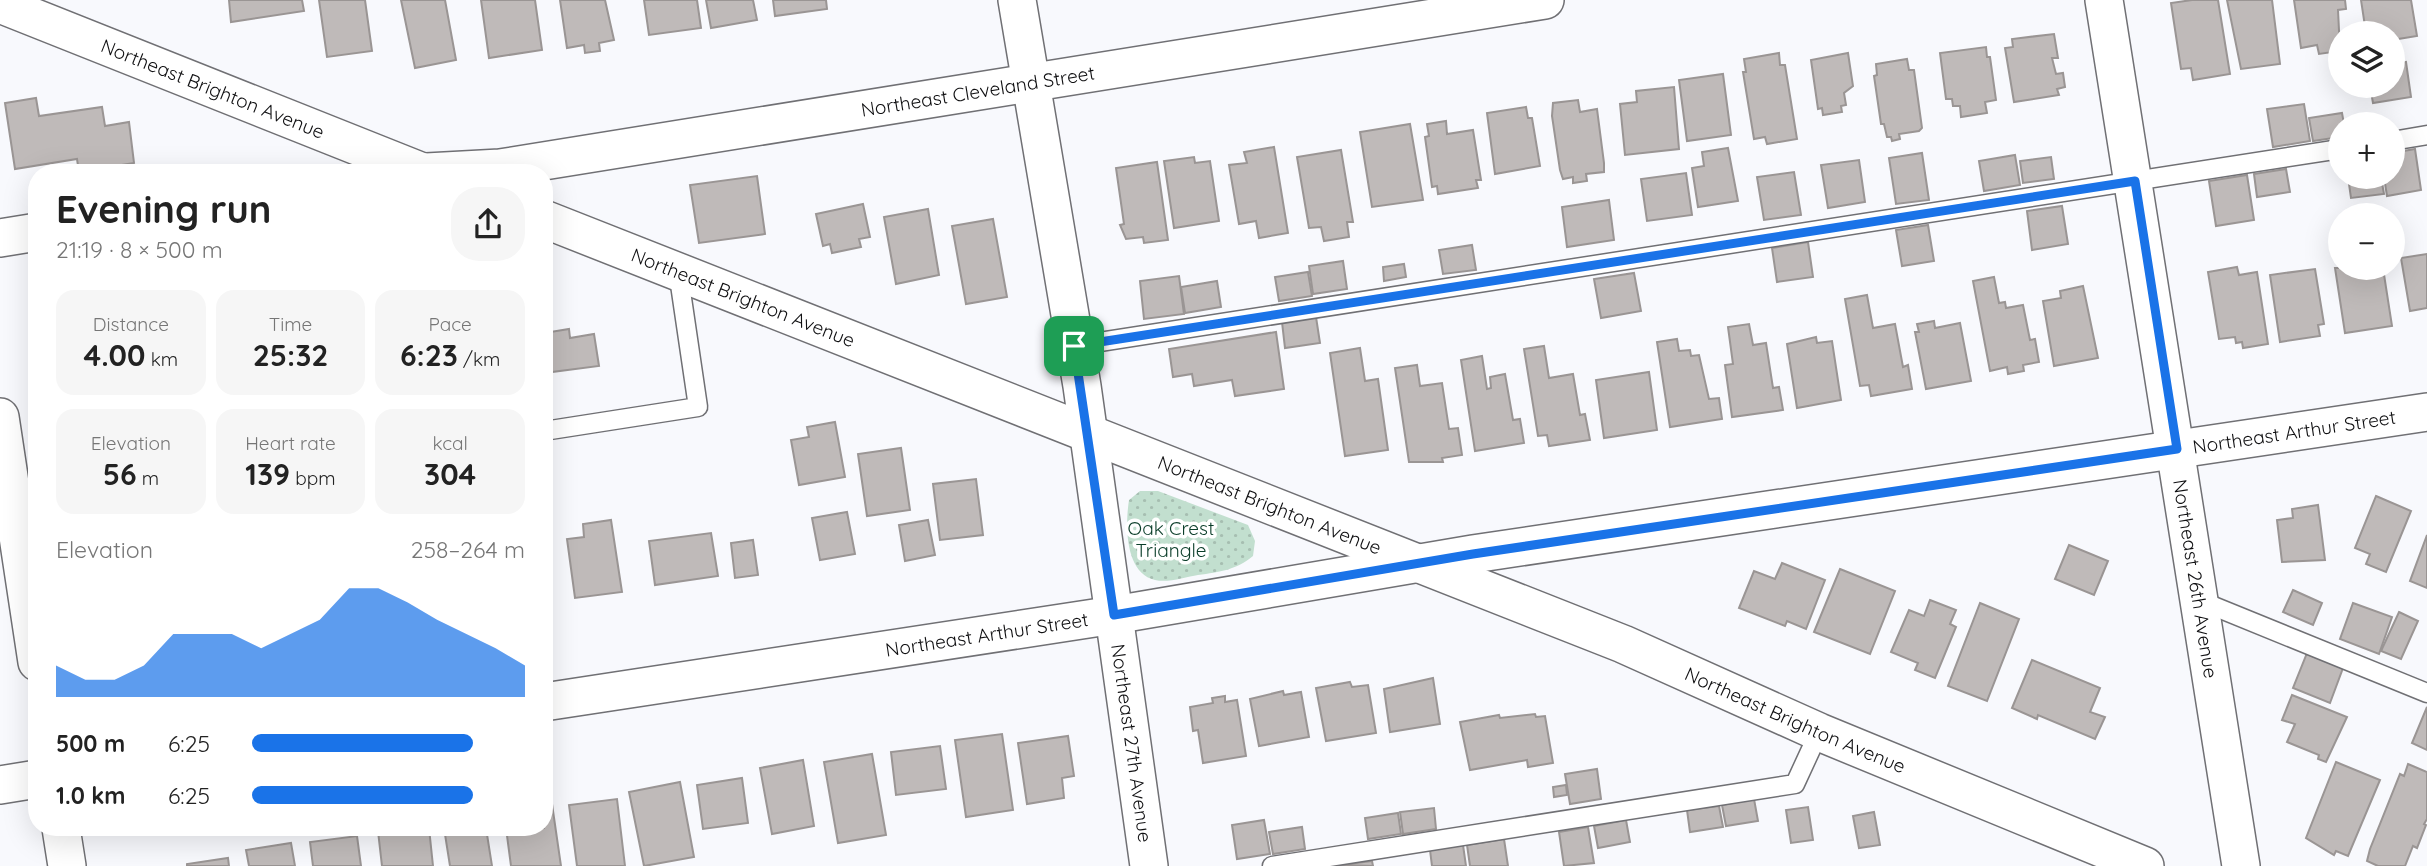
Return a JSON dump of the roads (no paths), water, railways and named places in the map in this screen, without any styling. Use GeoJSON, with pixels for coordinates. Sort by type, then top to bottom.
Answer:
{"type":"FeatureCollection","features":[{"type":"Feature","properties":{"kind":"street","name":"Northeast 27th Avenue"},"geometry":{"type":"LineString","coordinates":[[1017,0],[1088,432],[1149,866]]}},
{"type":"Feature","properties":{"kind":"street","name":"Northeast Cleveland Street"},"geometry":{"type":"LineString","coordinates":[[524,164],[1030,80],[1545,0]]}},
{"type":"Feature","properties":{"kind":"street","name":"Northeast 26th Avenue"},"geometry":{"type":"LineString","coordinates":[[2104,0],[2135,181],[2242,866]]}},
{"type":"Feature","properties":{"kind":"street","name":"Northeast Brighton Avenue"},"geometry":{"type":"LineString","coordinates":[[0,4],[396,164]]}},
{"type":"Feature","properties":{"kind":"street","name":"Northeast Brighton Avenue"},"geometry":{"type":"LineString","coordinates":[[553,222],[1623,644],[1819,732],[2145,866]]}},
{"type":"Feature","properties":{"kind":"street"},"geometry":{"type":"LineString","coordinates":[[0,238],[28,233]]}},
{"type":"Feature","properties":{"kind":"street","name":"Northeast Arthur Street"},"geometry":{"type":"LineString","coordinates":[[553,701],[1114,615],[1422,565],[1473,554],[2427,412]]}},
{"type":"Feature","properties":{"kind":"street"},"geometry":{"type":"LineString","coordinates":[[0,417],[17,510],[28,594]]}},
{"type":"Feature","properties":{"kind":"street"},"geometry":{"type":"LineString","coordinates":[[0,785],[28,780]]}},
{"type":"Feature","properties":{"kind":"street"},"geometry":{"type":"LineString","coordinates":[[62,836],[67,866]]}},
{"type":"Feature","properties":{"kind":"lane"},"geometry":{"type":"LineString","coordinates":[[2405,139],[2427,135]]}},
{"type":"Feature","properties":{"kind":"lane"},"geometry":{"type":"LineString","coordinates":[[1074,346],[2328,151]]}},
{"type":"Feature","properties":{"kind":"lane"},"geometry":{"type":"LineString","coordinates":[[553,429],[698,407],[678,271]]}},
{"type":"Feature","properties":{"kind":"lane"},"geometry":{"type":"LineString","coordinates":[[2201,601],[2427,693]]}},
{"type":"Feature","properties":{"kind":"lane"},"geometry":{"type":"LineString","coordinates":[[1272,866],[1795,783],[1819,732]]}},
{"type":"Feature","properties":{"kind":"park label","name":"Oak Crest Triangle"},"geometry":{"type":"Point","coordinates":[1171,539]}}]}
